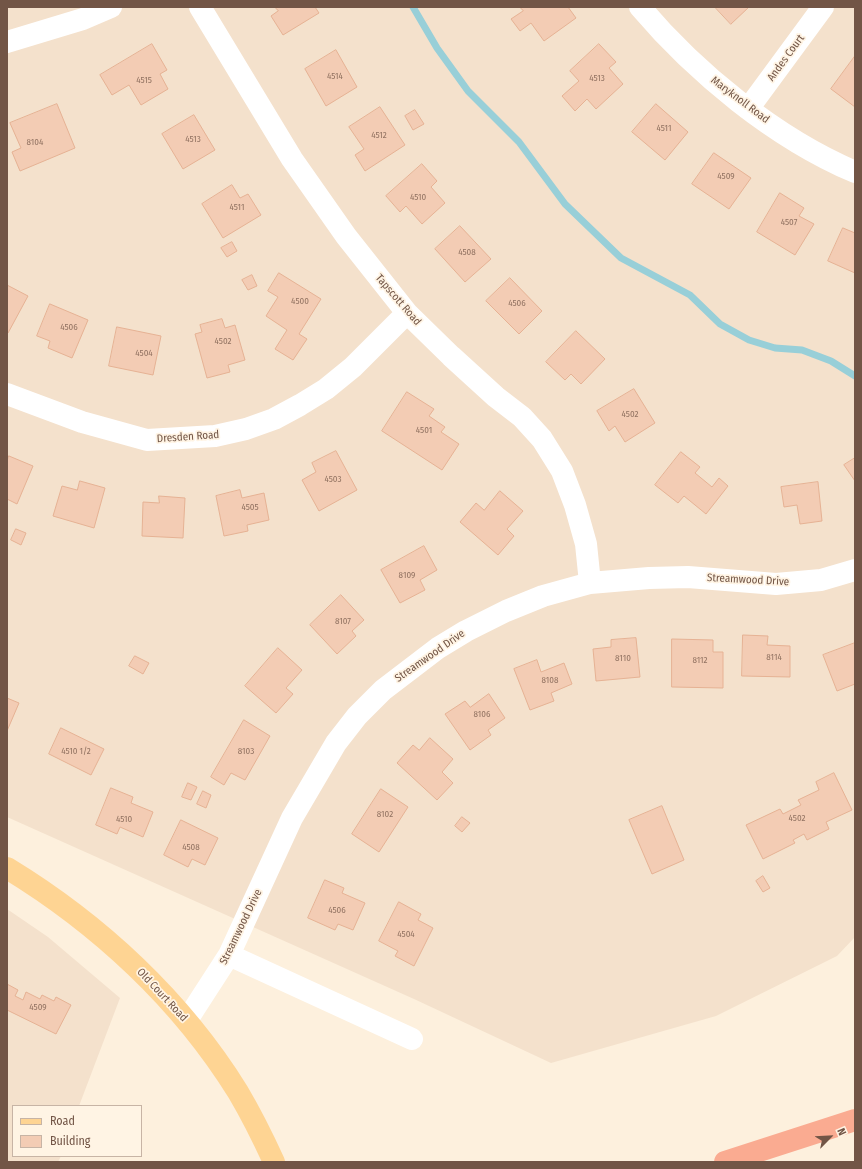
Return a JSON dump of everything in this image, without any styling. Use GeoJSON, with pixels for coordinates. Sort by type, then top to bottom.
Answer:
{"type":"FeatureCollection","features":[{"type":"Feature","properties":{"kind":"highway"},"geometry":{"type":"LineString","coordinates":[[725,1162],[855,1120]]}},
{"type":"Feature","properties":{"kind":"main road","name":"Old Court Road"},"geometry":{"type":"LineString","coordinates":[[7,868],[46,893],[96,931],[144,975],[187,1020],[207,1046],[238,1093],[274,1162]]}},
{"type":"Feature","properties":{"kind":"street"},"geometry":{"type":"LineString","coordinates":[[7,42],[83,20],[111,7]]}},
{"type":"Feature","properties":{"kind":"street","name":"Tapscott Road"},"geometry":{"type":"LineString","coordinates":[[200,7],[292,159],[346,236],[407,313],[496,397],[522,416],[542,439],[562,471],[575,505],[586,544],[590,584]]}},
{"type":"Feature","properties":{"kind":"street","name":"Maryknoll Road"},"geometry":{"type":"LineString","coordinates":[[640,7],[679,49],[710,78],[748,109],[828,160],[855,172]]}},
{"type":"Feature","properties":{"kind":"street","name":"Andes Court"},"geometry":{"type":"LineString","coordinates":[[748,109],[823,7]]}},
{"type":"Feature","properties":{"kind":"street","name":"Dresden Road"},"geometry":{"type":"LineString","coordinates":[[7,394],[82,422],[148,440],[215,436],[246,429],[274,420],[326,389],[353,367],[407,313]]}},
{"type":"Feature","properties":{"kind":"street","name":"Streamwood Drive"},"geometry":{"type":"LineString","coordinates":[[187,1020],[229,955],[292,818],[336,743],[357,716],[383,690],[438,648],[466,631],[506,611],[543,596],[590,584],[649,578],[688,578],[776,584],[821,580],[855,570]]}},
{"type":"Feature","properties":{"kind":"street"},"geometry":{"type":"LineString","coordinates":[[229,955],[412,1039]]}},
{"type":"Feature","properties":{"kind":"shaded area"},"geometry":{"type":"Polygon","coordinates":[[[7,7],[855,7],[855,937],[837,956],[716,1016],[551,1063],[414,999],[7,817],[7,7]]]}},
{"type":"Feature","properties":{"kind":"shaded area"},"geometry":{"type":"Polygon","coordinates":[[[7,909],[48,937],[120,998],[79,1105],[12,1105],[12,1157],[60,1157],[58,1162],[7,1162],[7,909]]]}},
{"type":"Feature","properties":{"kind":"building"},"geometry":{"type":"Polygon","coordinates":[[[275,7],[315,7],[319,13],[283,35],[271,16],[278,11],[275,7]]]}},
{"type":"Feature","properties":{"kind":"building"},"geometry":{"type":"Polygon","coordinates":[[[520,7],[568,7],[576,18],[544,41],[531,23],[520,31],[511,19],[523,11],[520,7]]]}},
{"type":"Feature","properties":{"kind":"building"},"geometry":{"type":"Polygon","coordinates":[[[715,7],[749,7],[731,24],[715,7]]]}},
{"type":"Feature","properties":{"kind":"building"},"geometry":{"type":"Polygon","coordinates":[[[152,44],[167,70],[160,74],[168,89],[141,105],[129,85],[112,95],[100,75],[152,44]]]}},
{"type":"Feature","properties":{"kind":"building"},"geometry":{"type":"Polygon","coordinates":[[[599,44],[616,62],[609,68],[623,84],[596,109],[587,99],[575,111],[562,96],[579,81],[570,71],[599,44]]]}},
{"type":"Feature","properties":{"kind":"building"},"geometry":{"type":"Polygon","coordinates":[[[336,50],[357,87],[326,106],[305,69],[336,50]]]}},
{"type":"Feature","properties":{"kind":"building"},"geometry":{"type":"Polygon","coordinates":[[[855,56],[855,107],[831,89],[855,56]]]}},
{"type":"Feature","properties":{"kind":"building"},"geometry":{"type":"Polygon","coordinates":[[[57,104],[75,148],[20,171],[12,152],[21,148],[10,123],[57,104]]]}},
{"type":"Feature","properties":{"kind":"building"},"geometry":{"type":"Polygon","coordinates":[[[656,104],[688,132],[665,160],[632,132],[656,104]]]}},
{"type":"Feature","properties":{"kind":"building"},"geometry":{"type":"Polygon","coordinates":[[[380,107],[405,145],[365,171],[355,155],[364,149],[349,127],[380,107]]]}},
{"type":"Feature","properties":{"kind":"building"},"geometry":{"type":"Polygon","coordinates":[[[415,110],[424,124],[413,130],[405,116],[415,110]]]}},
{"type":"Feature","properties":{"kind":"building"},"geometry":{"type":"Polygon","coordinates":[[[194,115],[215,150],[183,169],[162,134],[194,115]]]}},
{"type":"Feature","properties":{"kind":"building"},"geometry":{"type":"Polygon","coordinates":[[[714,153],[751,178],[729,209],[692,184],[714,153]]]}},
{"type":"Feature","properties":{"kind":"building"},"geometry":{"type":"Polygon","coordinates":[[[422,164],[437,181],[431,187],[445,203],[422,224],[406,206],[400,212],[386,196],[422,164]]]}},
{"type":"Feature","properties":{"kind":"building"},"geometry":{"type":"Polygon","coordinates":[[[232,185],[240,198],[248,194],[261,215],[223,238],[202,204],[232,185]]]}},
{"type":"Feature","properties":{"kind":"building"},"geometry":{"type":"Polygon","coordinates":[[[780,193],[804,208],[799,216],[814,224],[795,255],[757,232],[780,193]]]}},
{"type":"Feature","properties":{"kind":"building"},"geometry":{"type":"Polygon","coordinates":[[[460,226],[491,259],[465,282],[435,249],[460,226]]]}},
{"type":"Feature","properties":{"kind":"building"},"geometry":{"type":"Polygon","coordinates":[[[843,228],[855,233],[855,273],[828,261],[843,228]]]}},
{"type":"Feature","properties":{"kind":"building"},"geometry":{"type":"Polygon","coordinates":[[[232,242],[237,251],[227,257],[221,248],[232,242]]]}},
{"type":"Feature","properties":{"kind":"building"},"geometry":{"type":"Polygon","coordinates":[[[279,273],[321,299],[299,334],[307,339],[293,360],[275,349],[287,330],[266,316],[278,297],[268,291],[279,273]]]}},
{"type":"Feature","properties":{"kind":"building"},"geometry":{"type":"Polygon","coordinates":[[[252,275],[257,286],[248,290],[242,280],[252,275]]]}},
{"type":"Feature","properties":{"kind":"building"},"geometry":{"type":"Polygon","coordinates":[[[510,278],[542,311],[519,334],[486,301],[510,278]]]}},
{"type":"Feature","properties":{"kind":"building"},"geometry":{"type":"Polygon","coordinates":[[[7,285],[28,296],[8,333],[7,332],[7,285]]]}},
{"type":"Feature","properties":{"kind":"building"},"geometry":{"type":"Polygon","coordinates":[[[50,304],[88,320],[72,358],[48,348],[50,341],[37,336],[50,304]]]}},
{"type":"Feature","properties":{"kind":"building"},"geometry":{"type":"Polygon","coordinates":[[[222,319],[225,328],[235,325],[245,360],[228,365],[230,372],[207,378],[195,334],[202,332],[200,325],[222,319]]]}},
{"type":"Feature","properties":{"kind":"building"},"geometry":{"type":"Polygon","coordinates":[[[117,327],[161,336],[153,375],[109,366],[117,327]]]}},
{"type":"Feature","properties":{"kind":"building"},"geometry":{"type":"Polygon","coordinates":[[[576,331],[605,359],[581,384],[571,374],[565,380],[546,362],[576,331]]]}},
{"type":"Feature","properties":{"kind":"building"},"geometry":{"type":"Polygon","coordinates":[[[634,389],[655,423],[625,442],[615,426],[609,431],[597,411],[634,389]]]}},
{"type":"Feature","properties":{"kind":"building"},"geometry":{"type":"Polygon","coordinates":[[[407,392],[434,409],[429,416],[445,427],[441,432],[459,444],[442,470],[382,431],[407,392]]]}},
{"type":"Feature","properties":{"kind":"building"},"geometry":{"type":"Polygon","coordinates":[[[336,451],[357,490],[319,511],[302,480],[316,472],[312,463],[336,451]]]}},
{"type":"Feature","properties":{"kind":"building"},"geometry":{"type":"Polygon","coordinates":[[[681,452],[700,467],[695,473],[712,487],[719,478],[728,486],[706,514],[684,496],[678,503],[655,485],[681,452]]]}},
{"type":"Feature","properties":{"kind":"building"},"geometry":{"type":"Polygon","coordinates":[[[9,456],[33,466],[17,504],[7,499],[7,461],[9,456]]]}},
{"type":"Feature","properties":{"kind":"building"},"geometry":{"type":"Polygon","coordinates":[[[855,458],[855,481],[844,465],[855,458]]]}},
{"type":"Feature","properties":{"kind":"building"},"geometry":{"type":"Polygon","coordinates":[[[80,481],[105,488],[94,528],[53,516],[62,486],[77,490],[80,481]]]}},
{"type":"Feature","properties":{"kind":"building"},"geometry":{"type":"Polygon","coordinates":[[[818,482],[822,521],[800,524],[797,505],[784,507],[781,487],[818,482]]]}},
{"type":"Feature","properties":{"kind":"building"},"geometry":{"type":"Polygon","coordinates":[[[240,490],[242,498],[264,493],[269,520],[247,525],[248,531],[224,536],[216,496],[240,490]]]}},
{"type":"Feature","properties":{"kind":"building"},"geometry":{"type":"Polygon","coordinates":[[[500,491],[523,511],[507,529],[514,536],[498,555],[460,522],[476,503],[484,510],[500,491]]]}},
{"type":"Feature","properties":{"kind":"building"},"geometry":{"type":"Polygon","coordinates":[[[159,496],[185,498],[183,538],[142,536],[143,502],[159,503],[159,496]]]}},
{"type":"Feature","properties":{"kind":"building"},"geometry":{"type":"Polygon","coordinates":[[[16,529],[26,533],[21,545],[11,540],[16,529]]]}},
{"type":"Feature","properties":{"kind":"building"},"geometry":{"type":"Polygon","coordinates":[[[424,546],[437,570],[420,580],[425,590],[400,603],[381,570],[424,546]]]}},
{"type":"Feature","properties":{"kind":"building"},"geometry":{"type":"Polygon","coordinates":[[[341,595],[364,620],[352,631],[356,636],[337,654],[310,625],[341,595]]]}},
{"type":"Feature","properties":{"kind":"building"},"geometry":{"type":"Polygon","coordinates":[[[743,635],[768,636],[767,645],[790,646],[790,677],[742,676],[743,635]]]}},
{"type":"Feature","properties":{"kind":"building"},"geometry":{"type":"Polygon","coordinates":[[[636,638],[640,677],[596,681],[593,649],[611,647],[611,640],[636,638]]]}},
{"type":"Feature","properties":{"kind":"building"},"geometry":{"type":"Polygon","coordinates":[[[672,639],[713,640],[713,652],[723,652],[723,688],[672,687],[672,639]]]}},
{"type":"Feature","properties":{"kind":"building"},"geometry":{"type":"Polygon","coordinates":[[[855,643],[855,684],[837,691],[823,655],[855,643]]]}},
{"type":"Feature","properties":{"kind":"building"},"geometry":{"type":"Polygon","coordinates":[[[278,648],[302,670],[286,688],[293,694],[276,713],[245,686],[278,648]]]}},
{"type":"Feature","properties":{"kind":"building"},"geometry":{"type":"Polygon","coordinates":[[[135,656],[149,663],[143,674],[129,666],[135,656]]]}},
{"type":"Feature","properties":{"kind":"building"},"geometry":{"type":"Polygon","coordinates":[[[537,660],[541,672],[564,663],[572,684],[551,693],[554,701],[530,710],[514,669],[537,660]]]}},
{"type":"Feature","properties":{"kind":"building"},"geometry":{"type":"Polygon","coordinates":[[[489,694],[505,718],[488,730],[491,735],[470,750],[445,714],[465,701],[470,707],[489,694]]]}},
{"type":"Feature","properties":{"kind":"building"},"geometry":{"type":"Polygon","coordinates":[[[7,698],[19,703],[7,731],[7,698]]]}},
{"type":"Feature","properties":{"kind":"building"},"geometry":{"type":"Polygon","coordinates":[[[244,720],[270,736],[245,780],[231,773],[224,785],[211,777],[244,720]]]}},
{"type":"Feature","properties":{"kind":"building"},"geometry":{"type":"Polygon","coordinates":[[[61,728],[104,749],[91,775],[49,754],[61,728]]]}},
{"type":"Feature","properties":{"kind":"building"},"geometry":{"type":"Polygon","coordinates":[[[430,738],[453,759],[442,772],[453,783],[437,800],[397,763],[413,745],[419,750],[430,738]]]}},
{"type":"Feature","properties":{"kind":"building"},"geometry":{"type":"Polygon","coordinates":[[[834,773],[852,810],[826,822],[829,829],[807,840],[804,834],[793,840],[795,843],[763,859],[746,825],[780,809],[783,814],[801,805],[798,800],[819,790],[816,782],[834,773]]]}},
{"type":"Feature","properties":{"kind":"building"},"geometry":{"type":"Polygon","coordinates":[[[188,783],[197,787],[191,800],[182,797],[188,783]]]}},
{"type":"Feature","properties":{"kind":"building"},"geometry":{"type":"Polygon","coordinates":[[[111,788],[133,797],[131,803],[153,812],[143,837],[120,827],[117,834],[96,825],[111,788]]]}},
{"type":"Feature","properties":{"kind":"building"},"geometry":{"type":"Polygon","coordinates":[[[381,789],[408,807],[379,852],[352,834],[381,789]]]}},
{"type":"Feature","properties":{"kind":"building"},"geometry":{"type":"Polygon","coordinates":[[[203,791],[211,795],[206,808],[197,804],[203,791]]]}},
{"type":"Feature","properties":{"kind":"building"},"geometry":{"type":"Polygon","coordinates":[[[662,806],[684,860],[652,874],[629,820],[662,806]]]}},
{"type":"Feature","properties":{"kind":"building"},"geometry":{"type":"Polygon","coordinates":[[[462,817],[470,823],[462,832],[455,826],[462,817]]]}},
{"type":"Feature","properties":{"kind":"building"},"geometry":{"type":"Polygon","coordinates":[[[181,820],[218,838],[205,865],[192,859],[188,867],[164,855],[181,820]]]}},
{"type":"Feature","properties":{"kind":"building"},"geometry":{"type":"Polygon","coordinates":[[[763,876],[770,888],[763,892],[756,881],[763,876]]]}},
{"type":"Feature","properties":{"kind":"building"},"geometry":{"type":"Polygon","coordinates":[[[325,880],[344,888],[342,893],[365,903],[353,930],[338,924],[335,930],[308,918],[325,880]]]}},
{"type":"Feature","properties":{"kind":"building"},"geometry":{"type":"Polygon","coordinates":[[[399,902],[421,914],[418,920],[433,928],[414,966],[395,956],[398,951],[379,941],[399,902]]]}},
{"type":"Feature","properties":{"kind":"building"},"geometry":{"type":"Polygon","coordinates":[[[7,984],[18,990],[15,996],[23,1000],[26,992],[40,999],[42,995],[54,1001],[56,997],[71,1005],[56,1034],[7,1010],[7,984]]]}},
{"type":"Feature","properties":{"kind":"waterway"},"geometry":{"type":"LineString","coordinates":[[413,7],[437,48],[468,91],[519,142],[565,204],[621,258],[690,295],[720,324],[749,340],[775,348],[802,350],[831,361],[855,376]]}}]}
